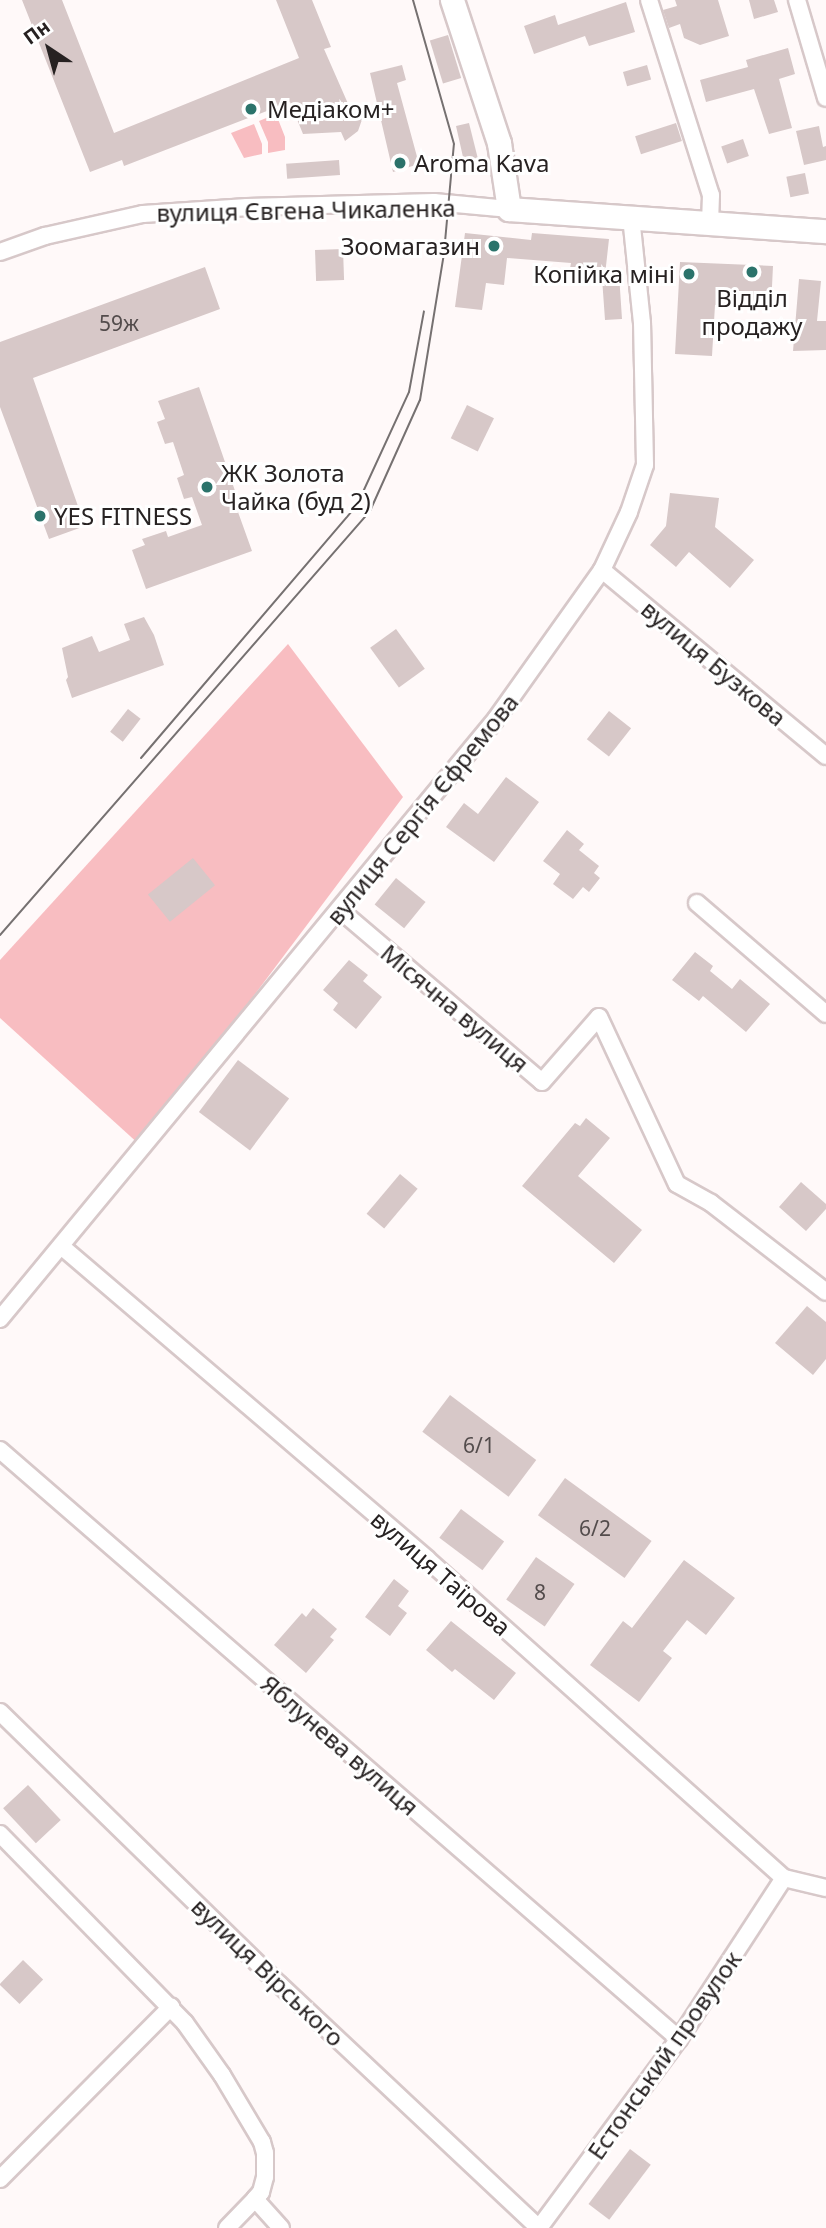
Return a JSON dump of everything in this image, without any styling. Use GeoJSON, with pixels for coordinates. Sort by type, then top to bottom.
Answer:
{"type":"FeatureCollection","features":[{"type":"Feature","properties":{"kind":"street"},"geometry":{"type":"LineString","coordinates":[[452,0],[499,143],[509,209]]}},
{"type":"Feature","properties":{"kind":"street"},"geometry":{"type":"LineString","coordinates":[[649,0],[711,195],[710,222]]}},
{"type":"Feature","properties":{"kind":"street"},"geometry":{"type":"LineString","coordinates":[[797,0],[826,98]]}},
{"type":"Feature","properties":{"kind":"street","name":"вулиця Євгена Чикаленка"},"geometry":{"type":"LineString","coordinates":[[0,252],[45,236],[143,214],[247,207],[434,202],[826,231]]}},
{"type":"Feature","properties":{"kind":"street","name":"вулиця Сергія Єфремова"},"geometry":{"type":"LineString","coordinates":[[0,1319],[522,686],[602,570],[629,512],[645,466],[642,323],[631,216]]}},
{"type":"Feature","properties":{"kind":"street","name":"вулиця Бузкова"},"geometry":{"type":"LineString","coordinates":[[602,570],[826,756]]}},
{"type":"Feature","properties":{"kind":"street"},"geometry":{"type":"LineString","coordinates":[[697,903],[826,1014]]}},
{"type":"Feature","properties":{"kind":"street","name":"Місячна вулиця"},"geometry":{"type":"LineString","coordinates":[[340,910],[542,1083],[599,1017],[677,1184],[711,1203],[826,1292]]}},
{"type":"Feature","properties":{"kind":"street","name":"вулиця Таїрова"},"geometry":{"type":"LineString","coordinates":[[61,1246],[427,1559],[784,1878],[826,1888]]}},
{"type":"Feature","properties":{"kind":"street","name":"Яблунева вулиця"},"geometry":{"type":"LineString","coordinates":[[0,1450],[679,2039]]}},
{"type":"Feature","properties":{"kind":"street","name":"вулиця Вірського"},"geometry":{"type":"LineString","coordinates":[[0,1712],[279,1984],[539,2228]]}},
{"type":"Feature","properties":{"kind":"street"},"geometry":{"type":"LineString","coordinates":[[0,1834],[171,2007],[222,2075],[262,2142],[265,2177],[261,2192],[227,2228]]}},
{"type":"Feature","properties":{"kind":"street","name":"Естонський провулок"},"geometry":{"type":"LineString","coordinates":[[539,2228],[679,2039],[784,1878]]}},
{"type":"Feature","properties":{"kind":"street"},"geometry":{"type":"LineString","coordinates":[[0,2179],[171,2007]]}},
{"type":"Feature","properties":{"kind":"street"},"geometry":{"type":"LineString","coordinates":[[255,2199],[281,2228]]}},
{"type":"Feature","properties":{"kind":"shaded area"},"geometry":{"type":"Polygon","coordinates":[[[276,114],[285,137],[285,150],[268,153],[268,142],[259,121],[276,114]]]}},
{"type":"Feature","properties":{"kind":"shaded area"},"geometry":{"type":"Polygon","coordinates":[[[254,124],[262,144],[262,154],[244,158],[231,133],[254,124]]]}},
{"type":"Feature","properties":{"kind":"shaded area"},"geometry":{"type":"Polygon","coordinates":[[[288,644],[403,797],[141,1146],[0,1018],[0,960],[288,644]]]}},
{"type":"Feature","properties":{"kind":"building"},"geometry":{"type":"Polygon","coordinates":[[[22,0],[62,0],[114,133],[299,58],[276,0],[312,0],[331,47],[324,49],[353,115],[365,111],[358,131],[345,141],[341,132],[303,134],[290,102],[124,166],[122,160],[90,172],[22,0]]]}},
{"type":"Feature","properties":{"kind":"building"},"geometry":{"type":"Polygon","coordinates":[[[675,0],[718,0],[729,36],[700,45],[684,38],[680,24],[669,28],[663,10],[677,6],[675,0]]]}},
{"type":"Feature","properties":{"kind":"building"},"geometry":{"type":"Polygon","coordinates":[[[749,0],[774,0],[778,12],[754,19],[749,0]]]}},
{"type":"Feature","properties":{"kind":"building"},"geometry":{"type":"Polygon","coordinates":[[[626,2],[635,32],[589,46],[585,36],[534,54],[524,26],[555,15],[558,25],[626,2]]]}},
{"type":"Feature","properties":{"kind":"building"},"geometry":{"type":"Polygon","coordinates":[[[448,35],[461,78],[443,84],[430,41],[448,35]]]}},
{"type":"Feature","properties":{"kind":"building"},"geometry":{"type":"Polygon","coordinates":[[[788,48],[795,74],[779,79],[792,128],[769,134],[754,89],[706,102],[700,80],[748,67],[746,60],[788,48]]]}},
{"type":"Feature","properties":{"kind":"building"},"geometry":{"type":"Polygon","coordinates":[[[402,65],[406,80],[397,83],[419,164],[393,172],[370,73],[402,65]]]}},
{"type":"Feature","properties":{"kind":"building"},"geometry":{"type":"Polygon","coordinates":[[[647,65],[651,79],[627,86],[623,72],[647,65]]]}},
{"type":"Feature","properties":{"kind":"building"},"geometry":{"type":"Polygon","coordinates":[[[469,123],[478,159],[477,172],[461,169],[463,157],[456,126],[469,123]]]}},
{"type":"Feature","properties":{"kind":"building"},"geometry":{"type":"Polygon","coordinates":[[[676,123],[682,141],[641,154],[635,136],[676,123]]]}},
{"type":"Feature","properties":{"kind":"building"},"geometry":{"type":"Polygon","coordinates":[[[819,126],[823,147],[826,146],[826,160],[804,165],[796,131],[819,126]]]}},
{"type":"Feature","properties":{"kind":"building"},"geometry":{"type":"Polygon","coordinates":[[[743,139],[749,156],[727,164],[721,146],[743,139]]]}},
{"type":"Feature","properties":{"kind":"building"},"geometry":{"type":"Polygon","coordinates":[[[339,160],[340,175],[287,179],[286,164],[339,160]]]}},
{"type":"Feature","properties":{"kind":"building"},"geometry":{"type":"Polygon","coordinates":[[[805,173],[809,194],[790,197],[786,177],[805,173]]]}},
{"type":"Feature","properties":{"kind":"building"},"geometry":{"type":"Polygon","coordinates":[[[465,233],[531,240],[532,233],[609,239],[605,275],[619,274],[622,319],[605,320],[602,278],[569,274],[571,263],[507,258],[504,285],[486,283],[482,310],[455,307],[465,233]]]}},
{"type":"Feature","properties":{"kind":"building"},"geometry":{"type":"Polygon","coordinates":[[[343,249],[344,280],[316,281],[315,250],[343,249]]]}},
{"type":"Feature","properties":{"kind":"building"},"geometry":{"type":"Polygon","coordinates":[[[680,262],[773,266],[771,307],[715,305],[712,356],[675,354],[680,262]]]}},
{"type":"Feature","properties":{"kind":"building"},"geometry":{"type":"Polygon","coordinates":[[[205,267],[220,309],[33,378],[85,526],[49,539],[0,407],[0,342],[205,267]]]}},
{"type":"Feature","properties":{"kind":"building"},"geometry":{"type":"Polygon","coordinates":[[[799,279],[821,281],[817,321],[826,321],[826,350],[793,351],[799,279]]]}},
{"type":"Feature","properties":{"kind":"building","name":"ЖК Золота Чайка (буд 2)"},"geometry":{"type":"Polygon","coordinates":[[[199,387],[242,511],[238,512],[252,551],[146,589],[132,550],[145,545],[142,539],[166,531],[168,537],[202,525],[192,497],[184,499],[177,478],[184,475],[173,442],[165,444],[157,422],[165,419],[158,401],[199,387]]]}},
{"type":"Feature","properties":{"kind":"building"},"geometry":{"type":"Polygon","coordinates":[[[467,405],[494,418],[478,451],[451,438],[467,405]]]}},
{"type":"Feature","properties":{"kind":"building"},"geometry":{"type":"Polygon","coordinates":[[[670,493],[719,498],[715,527],[754,560],[730,588],[689,552],[676,567],[650,545],[666,526],[670,493]]]}},
{"type":"Feature","properties":{"kind":"building"},"geometry":{"type":"Polygon","coordinates":[[[144,617],[154,635],[164,665],[72,698],[66,680],[68,677],[62,648],[92,636],[99,652],[130,640],[124,624],[144,617]]]}},
{"type":"Feature","properties":{"kind":"building"},"geometry":{"type":"Polygon","coordinates":[[[396,629],[425,669],[399,687],[370,648],[396,629]]]}},
{"type":"Feature","properties":{"kind":"building"},"geometry":{"type":"Polygon","coordinates":[[[128,709],[141,719],[123,742],[110,732],[128,709]]]}},
{"type":"Feature","properties":{"kind":"building"},"geometry":{"type":"Polygon","coordinates":[[[609,711],[631,728],[609,757],[587,739],[609,711]]]}},
{"type":"Feature","properties":{"kind":"building"},"geometry":{"type":"Polygon","coordinates":[[[506,777],[539,802],[494,862],[446,827],[464,803],[478,814],[506,777]]]}},
{"type":"Feature","properties":{"kind":"building"},"geometry":{"type":"Polygon","coordinates":[[[567,830],[584,844],[579,850],[599,866],[594,873],[600,878],[589,892],[583,887],[573,899],[553,884],[560,874],[543,861],[567,830]]]}},
{"type":"Feature","properties":{"kind":"building"},"geometry":{"type":"Polygon","coordinates":[[[193,858],[215,885],[170,922],[148,895],[193,858]]]}},
{"type":"Feature","properties":{"kind":"building"},"geometry":{"type":"Polygon","coordinates":[[[396,878],[426,902],[404,928],[375,904],[396,878]]]}},
{"type":"Feature","properties":{"kind":"building"},"geometry":{"type":"Polygon","coordinates":[[[695,952],[713,966],[710,971],[732,989],[740,979],[770,1004],[746,1032],[703,996],[699,1001],[672,980],[695,952]]]}},
{"type":"Feature","properties":{"kind":"building"},"geometry":{"type":"Polygon","coordinates":[[[349,960],[368,975],[363,981],[382,997],[356,1029],[333,1010],[338,1003],[323,990],[349,960]]]}},
{"type":"Feature","properties":{"kind":"building"},"geometry":{"type":"Polygon","coordinates":[[[238,1060],[289,1099],[250,1150],[199,1112],[238,1060]]]}},
{"type":"Feature","properties":{"kind":"building"},"geometry":{"type":"Polygon","coordinates":[[[586,1118],[610,1138],[578,1176],[642,1230],[614,1263],[522,1186],[575,1123],[580,1126],[586,1118]]]}},
{"type":"Feature","properties":{"kind":"building"},"geometry":{"type":"Polygon","coordinates":[[[400,1174],[418,1189],[384,1229],[367,1214],[400,1174]]]}},
{"type":"Feature","properties":{"kind":"building"},"geometry":{"type":"Polygon","coordinates":[[[801,1182],[826,1204],[826,1209],[806,1231],[779,1207],[801,1182]]]}},
{"type":"Feature","properties":{"kind":"building"},"geometry":{"type":"Polygon","coordinates":[[[807,1306],[826,1322],[826,1359],[813,1375],[775,1343],[807,1306]]]}},
{"type":"Feature","properties":{"kind":"building"},"geometry":{"type":"Polygon","coordinates":[[[450,1395],[536,1460],[509,1497],[422,1432],[450,1395]]]}},
{"type":"Feature","properties":{"kind":"building"},"geometry":{"type":"Polygon","coordinates":[[[565,1478],[652,1541],[625,1578],[538,1515],[565,1478]]]}},
{"type":"Feature","properties":{"kind":"building"},"geometry":{"type":"Polygon","coordinates":[[[461,1509],[504,1541],[482,1570],[439,1538],[461,1509]]]}},
{"type":"Feature","properties":{"kind":"building"},"geometry":{"type":"Polygon","coordinates":[[[536,1557],[575,1584],[545,1627],[506,1600],[536,1557]]]}},
{"type":"Feature","properties":{"kind":"building"},"geometry":{"type":"Polygon","coordinates":[[[684,1560],[735,1598],[706,1635],[687,1620],[663,1651],[672,1658],[639,1702],[590,1665],[623,1621],[632,1628],[684,1560]]]}},
{"type":"Feature","properties":{"kind":"building"},"geometry":{"type":"Polygon","coordinates":[[[394,1579],[409,1591],[398,1606],[407,1613],[390,1636],[365,1617],[394,1579]]]}},
{"type":"Feature","properties":{"kind":"building"},"geometry":{"type":"Polygon","coordinates":[[[313,1608],[337,1629],[330,1637],[334,1640],[306,1673],[274,1645],[302,1613],[306,1617],[313,1608]]]}},
{"type":"Feature","properties":{"kind":"building"},"geometry":{"type":"Polygon","coordinates":[[[451,1621],[516,1673],[494,1700],[455,1669],[452,1672],[426,1650],[451,1621]]]}},
{"type":"Feature","properties":{"kind":"building"},"geometry":{"type":"Polygon","coordinates":[[[28,1785],[61,1820],[36,1843],[3,1808],[28,1785]]]}},
{"type":"Feature","properties":{"kind":"building"},"geometry":{"type":"Polygon","coordinates":[[[23,1960],[43,1979],[20,2004],[0,1984],[23,1960]]]}},
{"type":"Feature","properties":{"kind":"building"},"geometry":{"type":"Polygon","coordinates":[[[630,2149],[651,2165],[609,2220],[588,2204],[630,2149]]]}},
{"type":"Feature","properties":{"kind":"tram line"},"geometry":{"type":"LineString","coordinates":[[0,935],[370,511],[420,400],[444,253],[454,144],[413,0]]}},
{"type":"Feature","properties":{"kind":"tram line"},"geometry":{"type":"LineString","coordinates":[[141,758],[357,505],[409,392],[424,311]]}},
{"type":"Feature","properties":{"kind":"place","name":"Медіаком+"},"geometry":{"type":"Point","coordinates":[251,109]}},
{"type":"Feature","properties":{"kind":"place","name":"Aroma Kava"},"geometry":{"type":"Point","coordinates":[400,163]}},
{"type":"Feature","properties":{"kind":"place","name":"Зоомагазин"},"geometry":{"type":"Point","coordinates":[494,246]}},
{"type":"Feature","properties":{"kind":"place","name":"Відділ продажу"},"geometry":{"type":"Point","coordinates":[752,272]}},
{"type":"Feature","properties":{"kind":"place","name":"Копійка міні"},"geometry":{"type":"Point","coordinates":[689,274]}},
{"type":"Feature","properties":{"kind":"place","name":"ЖК Золота Чайка (буд 2)"},"geometry":{"type":"Point","coordinates":[207,487]}},
{"type":"Feature","properties":{"kind":"place","name":"YES FITNESS"},"geometry":{"type":"Point","coordinates":[40,516]}}]}
